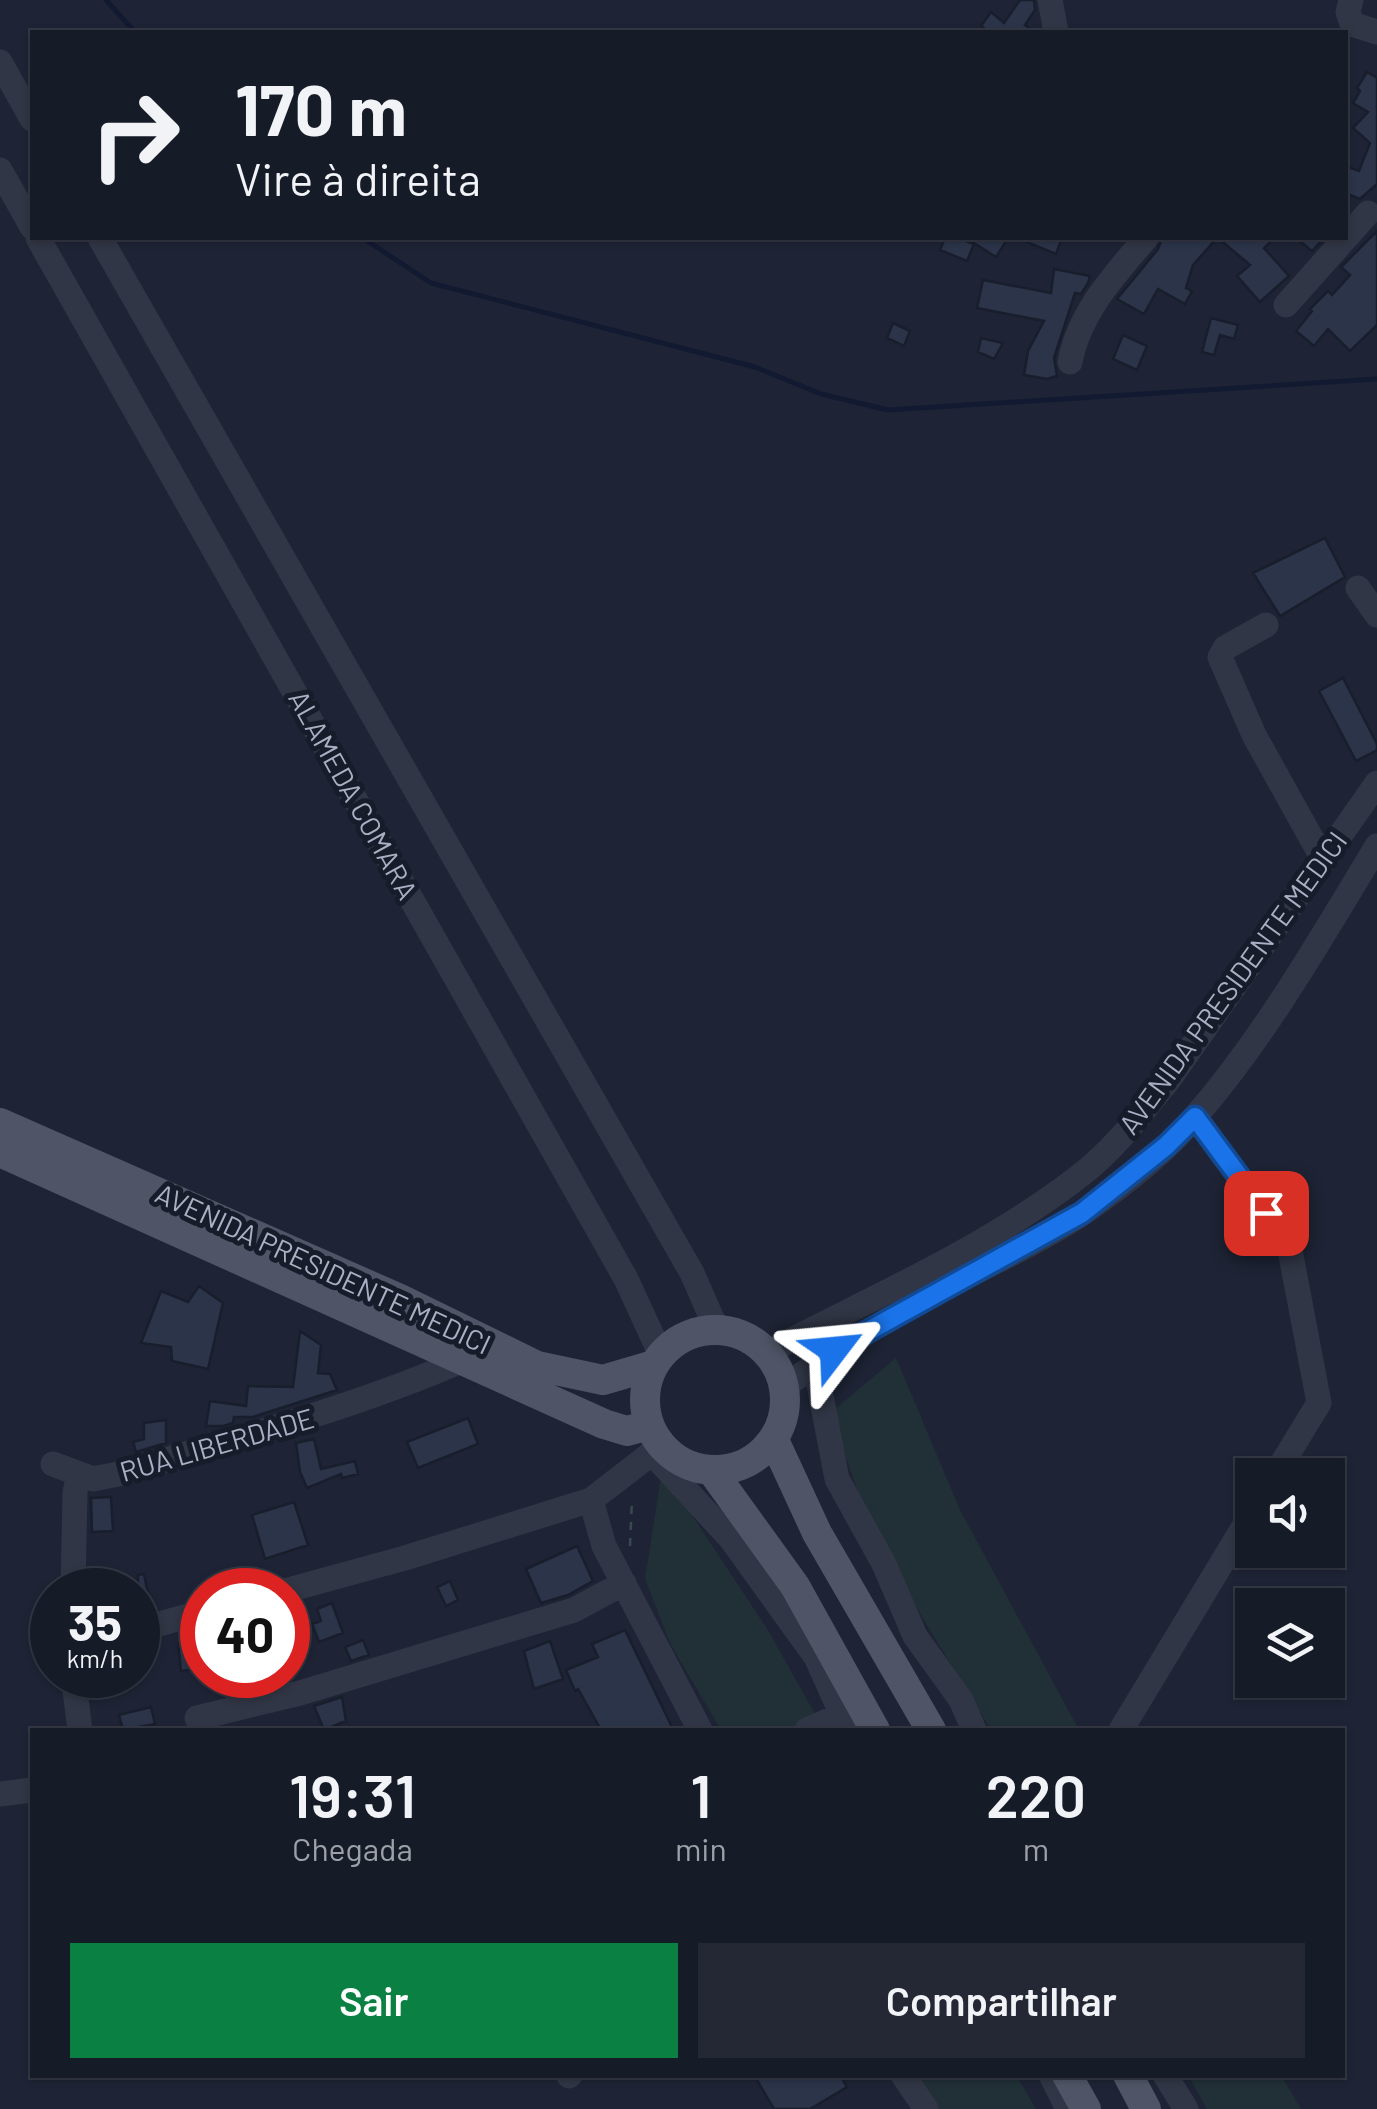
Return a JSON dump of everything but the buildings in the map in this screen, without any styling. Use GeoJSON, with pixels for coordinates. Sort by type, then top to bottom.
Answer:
{"type":"FeatureCollection","features":[{"type":"Feature","properties":{"kind":"main road","name":"AVENIDA PRESIDENTE MEDICI"},"geometry":{"type":"LineString","coordinates":[[0,1123],[400,1299],[537,1366],[603,1380],[658,1360]]}},
{"type":"Feature","properties":{"kind":"main road","name":"AVENIDA PRESIDENTE MEDICI"},"geometry":{"type":"LineString","coordinates":[[0,1152],[461,1361],[626,1431],[649,1448]]}},
{"type":"Feature","properties":{"kind":"main road"},"geometry":{"type":"LineString","coordinates":[[717,1330],[736,1332],[768,1352],[785,1386],[786,1405],[774,1440],[757,1457],[736,1468],[712,1471],[688,1466],[649,1448],[645,1400],[658,1360],[687,1336],[717,1330]]}},
{"type":"Feature","properties":{"kind":"main road"},"geometry":{"type":"LineString","coordinates":[[774,1440],[817,1533],[930,1728]]}},
{"type":"Feature","properties":{"kind":"main road"},"geometry":{"type":"LineString","coordinates":[[712,1471],[794,1586],[856,1720]]}},
{"type":"Feature","properties":{"kind":"main road"},"geometry":{"type":"LineString","coordinates":[[1069,2078],[1086,2109]]}},
{"type":"Feature","properties":{"kind":"main road"},"geometry":{"type":"LineString","coordinates":[[1130,2078],[1146,2109]]}},
{"type":"Feature","properties":{"kind":"street"},"geometry":{"type":"LineString","coordinates":[[1050,0],[1056,30]]}},
{"type":"Feature","properties":{"kind":"street"},"geometry":{"type":"LineString","coordinates":[[1351,0],[1348,12],[1352,24],[1377,32]]}},
{"type":"Feature","properties":{"kind":"street"},"geometry":{"type":"LineString","coordinates":[[0,62],[30,115]]}},
{"type":"Feature","properties":{"kind":"street"},"geometry":{"type":"LineString","coordinates":[[0,170],[30,223]]}},
{"type":"Feature","properties":{"kind":"street","name":"ALAMEDA COMARA"},"geometry":{"type":"LineString","coordinates":[[39,240],[626,1279],[658,1360]]}},
{"type":"Feature","properties":{"kind":"street","name":"ALAMEDA COMARA"},"geometry":{"type":"LineString","coordinates":[[101,240],[683,1257],[717,1330]]}},
{"type":"Feature","properties":{"kind":"street"},"geometry":{"type":"LineString","coordinates":[[1070,362],[1089,312],[1144,240]]}},
{"type":"Feature","properties":{"kind":"street"},"geometry":{"type":"LineString","coordinates":[[1286,305],[1337,240]]}},
{"type":"Feature","properties":{"kind":"street"},"geometry":{"type":"LineString","coordinates":[[1358,588],[1377,615]]}},
{"type":"Feature","properties":{"kind":"street"},"geometry":{"type":"LineString","coordinates":[[1266,625],[1224,648],[1220,657],[1254,735],[1324,861]]}},
{"type":"Feature","properties":{"kind":"street","name":"AVENIDA PRESIDENTE MEDICI"},"geometry":{"type":"LineString","coordinates":[[768,1352],[982,1240],[1085,1172],[1138,1118],[1170,1078],[1377,783]]}},
{"type":"Feature","properties":{"kind":"street","name":"AVENIDA PRESIDENTE MEDICI"},"geometry":{"type":"LineString","coordinates":[[785,1386],[815,1364],[1082,1213],[1166,1146],[1195,1117],[1306,963],[1377,846]]}},
{"type":"Feature","properties":{"kind":"street"},"geometry":{"type":"LineString","coordinates":[[1195,1117],[1289,1245],[1319,1402],[1285,1458]]}},
{"type":"Feature","properties":{"kind":"street","name":"RUA LIBERDADE"},"geometry":{"type":"LineString","coordinates":[[74,1568],[79,1475],[93,1479],[118,1474],[319,1416],[393,1391],[461,1361]]}},
{"type":"Feature","properties":{"kind":"street"},"geometry":{"type":"LineString","coordinates":[[815,1364],[837,1479],[884,1564],[915,1636],[961,1700],[973,1728]]}},
{"type":"Feature","properties":{"kind":"street"},"geometry":{"type":"LineString","coordinates":[[310,1584],[590,1500],[649,1448],[730,1539],[816,1657],[856,1720],[817,1728]]}},
{"type":"Feature","properties":{"kind":"street"},"geometry":{"type":"LineString","coordinates":[[52,1464],[79,1475]]}},
{"type":"Feature","properties":{"kind":"street"},"geometry":{"type":"LineString","coordinates":[[590,1500],[604,1546],[699,1728]]}},
{"type":"Feature","properties":{"kind":"street"},"geometry":{"type":"LineString","coordinates":[[1122,1728],[1235,1541]]}},
{"type":"Feature","properties":{"kind":"street"},"geometry":{"type":"LineString","coordinates":[[197,1718],[300,1693],[574,1610],[621,1579]]}},
{"type":"Feature","properties":{"kind":"street"},"geometry":{"type":"LineString","coordinates":[[77,1698],[80,1728]]}},
{"type":"Feature","properties":{"kind":"street"},"geometry":{"type":"LineString","coordinates":[[0,1794],[30,1790]]}},
{"type":"Feature","properties":{"kind":"street"},"geometry":{"type":"LineString","coordinates":[[905,2078],[926,2109]]}},
{"type":"Feature","properties":{"kind":"street"},"geometry":{"type":"LineString","coordinates":[[1052,2078],[1068,2109]]}},
{"type":"Feature","properties":{"kind":"street"},"geometry":{"type":"LineString","coordinates":[[1167,2078],[1186,2109]]}},
{"type":"Feature","properties":{"kind":"path"},"geometry":{"type":"LineString","coordinates":[[621,1579],[649,1448]]}},
{"type":"Feature","properties":{"kind":"shaded area"},"geometry":{"type":"Polygon","coordinates":[[[896,1358],[960,1510],[1078,1728],[990,1728],[878,1536],[845,1453],[834,1410],[896,1358]]]}},
{"type":"Feature","properties":{"kind":"shaded area"},"geometry":{"type":"Polygon","coordinates":[[[662,1470],[768,1630],[823,1728],[720,1728],[671,1645],[645,1579],[662,1470]]]}},
{"type":"Feature","properties":{"kind":"shaded area"},"geometry":{"type":"Polygon","coordinates":[[[917,2078],[1018,2078],[1036,2109],[936,2109],[917,2078]]]}},
{"type":"Feature","properties":{"kind":"shaded area"},"geometry":{"type":"Polygon","coordinates":[[[1190,2078],[1283,2078],[1301,2109],[1207,2109],[1190,2078]]]}},
{"type":"Feature","properties":{"kind":"waterway"},"geometry":{"type":"LineString","coordinates":[[106,0],[133,30]]}},
{"type":"Feature","properties":{"kind":"waterway"},"geometry":{"type":"LineString","coordinates":[[366,240],[431,283],[755,367],[821,394],[888,410],[1377,379]]}},
{"type":"Feature","properties":{"kind":"route"},"geometry":{"type":"LineString","coordinates":[[834,1350],[1082,1213],[1127,1180],[1195,1117],[1266,1213]]}}]}
